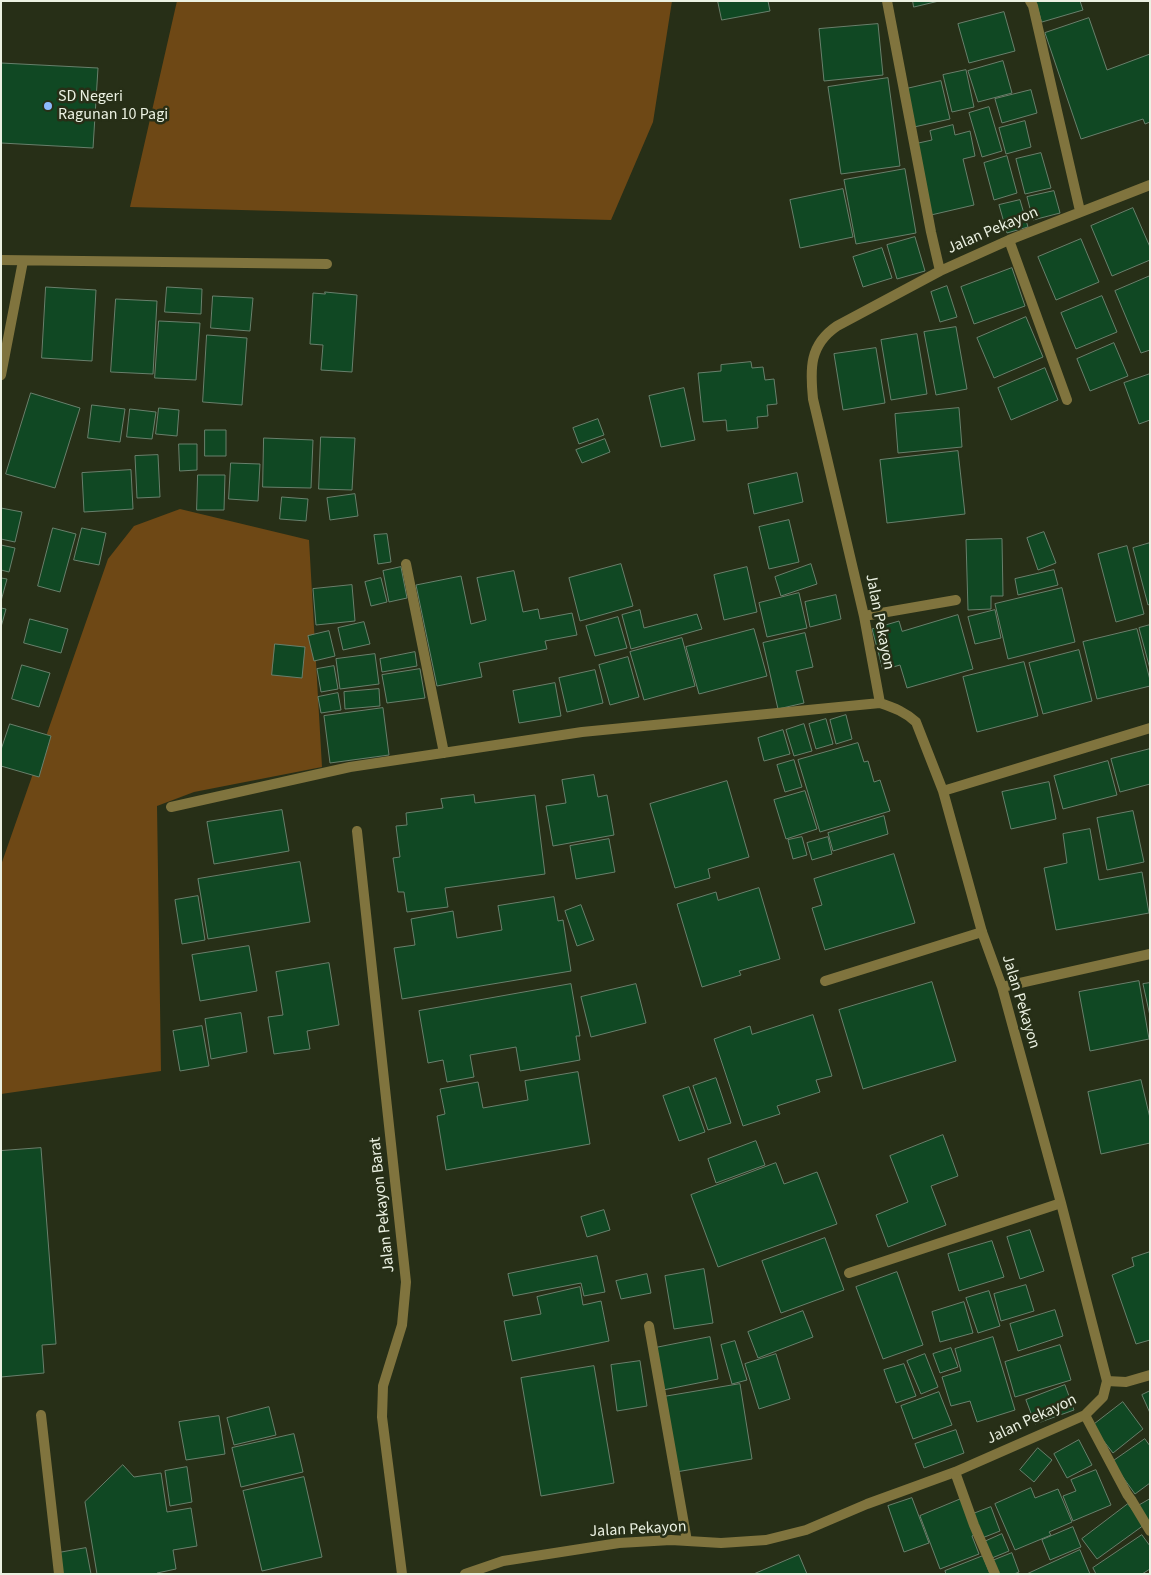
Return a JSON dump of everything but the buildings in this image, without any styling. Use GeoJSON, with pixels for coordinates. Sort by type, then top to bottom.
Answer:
{"type":"FeatureCollection","features":[{"type":"Feature","properties":{"kind":"street"},"geometry":{"type":"LineString","coordinates":[[887,1],[940,271]]}},
{"type":"Feature","properties":{"kind":"street"},"geometry":{"type":"LineString","coordinates":[[1030,1],[1033,6],[1080,211]]}},
{"type":"Feature","properties":{"kind":"street","name":"Jalan Pekayon"},"geometry":{"type":"LineString","coordinates":[[465,1574],[504,1561],[619,1543],[687,1541],[721,1543],[766,1540],[806,1530],[867,1504],[956,1472],[1085,1415],[1103,1397],[1107,1381],[1002,987],[982,932],[943,791],[916,722],[898,708],[880,704],[864,616],[813,399],[811,378],[816,349],[825,334],[837,326],[940,271],[1009,240],[1150,185]]}},
{"type":"Feature","properties":{"kind":"street"},"geometry":{"type":"LineString","coordinates":[[1009,240],[1067,400]]}},
{"type":"Feature","properties":{"kind":"street"},"geometry":{"type":"LineString","coordinates":[[1,260],[327,264]]}},
{"type":"Feature","properties":{"kind":"street"},"geometry":{"type":"LineString","coordinates":[[1,375],[23,261]]}},
{"type":"Feature","properties":{"kind":"street"},"geometry":{"type":"LineString","coordinates":[[406,564],[444,753]]}},
{"type":"Feature","properties":{"kind":"street"},"geometry":{"type":"LineString","coordinates":[[864,616],[956,600]]}},
{"type":"Feature","properties":{"kind":"street"},"geometry":{"type":"LineString","coordinates":[[171,807],[350,768],[582,732],[880,704]]}},
{"type":"Feature","properties":{"kind":"street"},"geometry":{"type":"LineString","coordinates":[[943,791],[1150,728]]}},
{"type":"Feature","properties":{"kind":"street","name":"Jalan Pekayon Barat"},"geometry":{"type":"LineString","coordinates":[[357,831],[406,1282],[402,1325],[383,1386],[382,1417],[402,1574]]}},
{"type":"Feature","properties":{"kind":"street"},"geometry":{"type":"LineString","coordinates":[[825,980],[982,932]]}},
{"type":"Feature","properties":{"kind":"street"},"geometry":{"type":"LineString","coordinates":[[1002,987],[1150,954]]}},
{"type":"Feature","properties":{"kind":"street"},"geometry":{"type":"LineString","coordinates":[[849,1273],[1060,1203]]}},
{"type":"Feature","properties":{"kind":"street"},"geometry":{"type":"LineString","coordinates":[[649,1326],[687,1541]]}},
{"type":"Feature","properties":{"kind":"street"},"geometry":{"type":"LineString","coordinates":[[1107,1381],[1126,1382],[1150,1376]]}},
{"type":"Feature","properties":{"kind":"street"},"geometry":{"type":"LineString","coordinates":[[41,1415],[59,1574]]}},
{"type":"Feature","properties":{"kind":"street"},"geometry":{"type":"LineString","coordinates":[[1085,1415],[1126,1494],[1150,1531]]}},
{"type":"Feature","properties":{"kind":"street"},"geometry":{"type":"LineString","coordinates":[[956,1472],[974,1525],[995,1574]]}},
{"type":"Feature","properties":{"kind":"shaded area"},"geometry":{"type":"Polygon","coordinates":[[[177,1],[672,1],[653,122],[611,220],[130,207],[177,1]]]}},
{"type":"Feature","properties":{"kind":"shaded area"},"geometry":{"type":"Polygon","coordinates":[[[180,509],[309,540],[322,767],[194,792],[157,806],[161,1071],[1,1094],[1,865],[108,559],[134,526],[180,509]]]}},
{"type":"Feature","properties":{"kind":"place","name":"SD Negeri Ragunan 10 Pagi"},"geometry":{"type":"Point","coordinates":[48,106]}}]}
